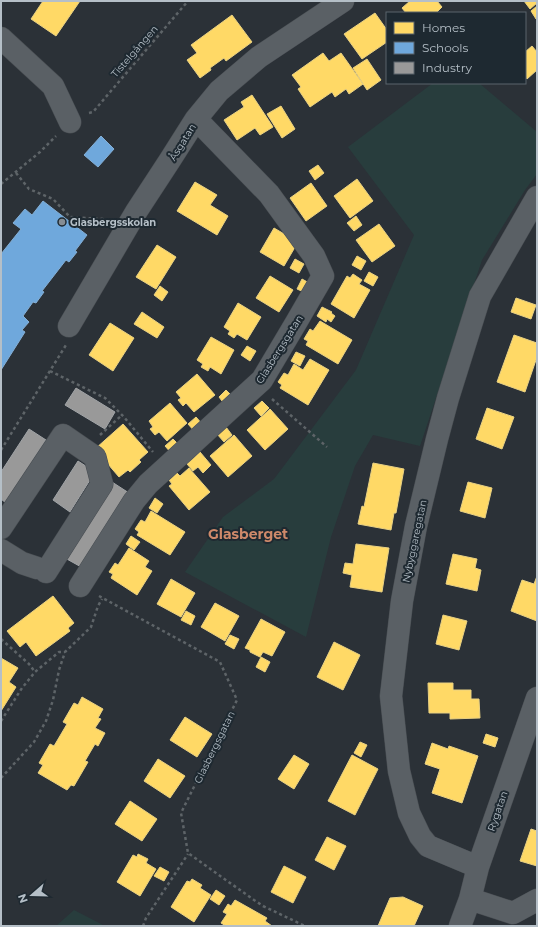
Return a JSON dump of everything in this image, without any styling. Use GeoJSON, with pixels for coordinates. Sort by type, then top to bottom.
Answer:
{"type":"FeatureCollection","features":[{"type":"Feature","properties":{"kind":"street","name":"Åsgatan"},"geometry":{"type":"LineString","coordinates":[[69,332],[136,212],[196,119],[219,91],[259,57],[343,1]]}},
{"type":"Feature","properties":{"kind":"street"},"geometry":{"type":"LineString","coordinates":[[1,38],[53,86],[70,122]]}},
{"type":"Feature","properties":{"kind":"street","name":"Glasbergsgatan"},"geometry":{"type":"LineString","coordinates":[[80,586],[134,501],[148,484],[262,380],[323,276],[314,256],[269,194],[196,119]]}},
{"type":"Feature","properties":{"kind":"street","name":"Nybyggaregatan"},"geometry":{"type":"LineString","coordinates":[[478,867],[428,846],[420,836],[409,813],[399,771],[391,696],[402,601],[416,526],[448,398],[480,296],[537,197]]}},
{"type":"Feature","properties":{"kind":"street"},"geometry":{"type":"LineString","coordinates":[[1,528],[63,435],[95,457],[102,484],[42,570],[22,563],[1,550]]}},
{"type":"Feature","properties":{"kind":"street","name":"Rygatan"},"geometry":{"type":"LineString","coordinates":[[460,926],[470,899],[478,867],[537,698]]}},
{"type":"Feature","properties":{"kind":"street"},"geometry":{"type":"LineString","coordinates":[[470,899],[516,920],[537,900]]}},
{"type":"Feature","properties":{"kind":"path","name":"Tistelgången"},"geometry":{"type":"LineString","coordinates":[[70,122],[75,117],[93,112],[188,1]]}},
{"type":"Feature","properties":{"kind":"path"},"geometry":{"type":"LineString","coordinates":[[1,184],[40,152],[70,122]]}},
{"type":"Feature","properties":{"kind":"path"},"geometry":{"type":"LineString","coordinates":[[16,173],[28,189],[53,199],[70,217],[103,219],[127,228]]}},
{"type":"Feature","properties":{"kind":"path"},"geometry":{"type":"LineString","coordinates":[[1,450],[50,371],[69,332]]}},
{"type":"Feature","properties":{"kind":"path"},"geometry":{"type":"LineString","coordinates":[[50,371],[105,398],[122,415],[166,468]]}},
{"type":"Feature","properties":{"kind":"path"},"geometry":{"type":"LineString","coordinates":[[257,385],[327,447]]}},
{"type":"Feature","properties":{"kind":"path"},"geometry":{"type":"LineString","coordinates":[[85,450],[122,415]]}},
{"type":"Feature","properties":{"kind":"path","name":"Glasbergsgatan"},"geometry":{"type":"LineString","coordinates":[[80,586],[220,662],[237,700],[181,813],[188,853]]}},
{"type":"Feature","properties":{"kind":"path"},"geometry":{"type":"LineString","coordinates":[[1,778],[34,742],[46,721],[54,700],[59,670],[65,652],[91,627],[102,598]]}},
{"type":"Feature","properties":{"kind":"path"},"geometry":{"type":"LineString","coordinates":[[1,639],[29,664],[35,672]]}},
{"type":"Feature","properties":{"kind":"path"},"geometry":{"type":"LineString","coordinates":[[1,721],[22,688],[35,672],[59,652],[65,652]]}},
{"type":"Feature","properties":{"kind":"path"},"geometry":{"type":"LineString","coordinates":[[143,926],[146,918],[188,853],[263,906],[306,926]]}},
{"type":"Feature","properties":{"kind":"green space"},"geometry":{"type":"Polygon","coordinates":[[[432,84],[480,84],[537,132],[537,174],[525,190],[482,260],[420,446],[373,435],[355,466],[331,537],[306,637],[185,572],[223,517],[274,479],[356,370],[414,235],[348,147],[432,84]]]}},
{"type":"Feature","properties":{"kind":"green space"},"geometry":{"type":"Polygon","coordinates":[[[74,910],[105,926],[56,926],[74,910]]]}},
{"type":"Feature","properties":{"kind":"building: Homes"},"geometry":{"type":"Polygon","coordinates":[[[43,1],[80,1],[56,36],[31,19],[43,1]]]}},
{"type":"Feature","properties":{"kind":"building: Homes"},"geometry":{"type":"Polygon","coordinates":[[[410,1],[437,1],[442,7],[437,12],[405,12],[402,8],[410,1]]]}},
{"type":"Feature","properties":{"kind":"building: Homes"},"geometry":{"type":"Polygon","coordinates":[[[524,1],[537,1],[537,3],[530,9],[524,1]]]}},
{"type":"Feature","properties":{"kind":"building: Homes"},"geometry":{"type":"Polygon","coordinates":[[[537,6],[537,18],[536,19],[531,11],[537,6]]]}},
{"type":"Feature","properties":{"kind":"building: Homes"},"geometry":{"type":"Polygon","coordinates":[[[375,13],[386,29],[386,43],[362,59],[344,34],[375,13]]]}},
{"type":"Feature","properties":{"kind":"building: Homes"},"geometry":{"type":"Polygon","coordinates":[[[232,15],[252,42],[226,61],[224,58],[210,68],[211,70],[200,78],[187,60],[197,53],[191,45],[232,15]]]}},
{"type":"Feature","properties":{"kind":"building: Homes"},"geometry":{"type":"Polygon","coordinates":[[[532,46],[537,52],[537,70],[527,79],[526,78],[526,51],[532,46]]]}},
{"type":"Feature","properties":{"kind":"building: Homes"},"geometry":{"type":"Polygon","coordinates":[[[323,53],[329,61],[341,53],[363,84],[349,94],[346,89],[335,97],[332,92],[310,107],[298,89],[301,87],[292,75],[323,53]]]}},
{"type":"Feature","properties":{"kind":"building: Homes"},"geometry":{"type":"Polygon","coordinates":[[[367,59],[381,80],[367,90],[353,68],[367,59]]]}},
{"type":"Feature","properties":{"kind":"building: Homes"},"geometry":{"type":"Polygon","coordinates":[[[252,95],[273,127],[260,135],[255,128],[237,140],[224,120],[244,107],[241,102],[252,95]]]}},
{"type":"Feature","properties":{"kind":"building: Homes"},"geometry":{"type":"Polygon","coordinates":[[[281,106],[295,129],[282,138],[267,114],[281,106]]]}},
{"type":"Feature","properties":{"kind":"building: Homes"},"geometry":{"type":"Polygon","coordinates":[[[318,165],[324,173],[315,180],[309,171],[318,165]]]}},
{"type":"Feature","properties":{"kind":"building: Homes"},"geometry":{"type":"Polygon","coordinates":[[[357,179],[373,201],[350,218],[334,196],[357,179]]]}},
{"type":"Feature","properties":{"kind":"building: Homes"},"geometry":{"type":"Polygon","coordinates":[[[195,182],[217,195],[210,205],[228,216],[217,235],[177,211],[195,182]]]}},
{"type":"Feature","properties":{"kind":"building: Homes"},"geometry":{"type":"Polygon","coordinates":[[[311,183],[327,206],[306,221],[290,198],[311,183]]]}},
{"type":"Feature","properties":{"kind":"building: Homes"},"geometry":{"type":"Polygon","coordinates":[[[356,216],[362,225],[354,231],[347,223],[356,216]]]}},
{"type":"Feature","properties":{"kind":"building: Homes"},"geometry":{"type":"Polygon","coordinates":[[[379,224],[395,246],[372,262],[356,240],[379,224]]]}},
{"type":"Feature","properties":{"kind":"building: Homes"},"geometry":{"type":"Polygon","coordinates":[[[274,228],[298,242],[284,266],[260,252],[274,228]]]}},
{"type":"Feature","properties":{"kind":"building: Homes"},"geometry":{"type":"Polygon","coordinates":[[[157,245],[176,257],[156,289],[136,277],[157,245]]]}},
{"type":"Feature","properties":{"kind":"building: Homes"},"geometry":{"type":"Polygon","coordinates":[[[357,256],[366,261],[361,270],[352,265],[357,256]]]}},
{"type":"Feature","properties":{"kind":"building: Homes"},"geometry":{"type":"Polygon","coordinates":[[[295,259],[304,264],[299,273],[290,268],[295,259]]]}},
{"type":"Feature","properties":{"kind":"building: Homes"},"geometry":{"type":"Polygon","coordinates":[[[369,272],[378,277],[373,286],[364,281],[369,272]]]}},
{"type":"Feature","properties":{"kind":"building: Homes"},"geometry":{"type":"Polygon","coordinates":[[[353,274],[362,280],[359,284],[370,290],[354,318],[331,304],[347,276],[350,278],[353,274]]]}},
{"type":"Feature","properties":{"kind":"building: Homes"},"geometry":{"type":"Polygon","coordinates":[[[270,276],[293,290],[279,312],[256,298],[270,276]]]}},
{"type":"Feature","properties":{"kind":"building: Homes"},"geometry":{"type":"Polygon","coordinates":[[[302,279],[311,284],[306,293],[297,289],[302,279]]]}},
{"type":"Feature","properties":{"kind":"building: Homes"},"geometry":{"type":"Polygon","coordinates":[[[160,286],[168,292],[162,301],[154,295],[160,286]]]}},
{"type":"Feature","properties":{"kind":"building: Homes"},"geometry":{"type":"Polygon","coordinates":[[[516,298],[536,305],[531,319],[511,312],[516,298]]]}},
{"type":"Feature","properties":{"kind":"building: Homes"},"geometry":{"type":"Polygon","coordinates":[[[238,303],[261,317],[247,340],[237,334],[234,338],[228,334],[230,331],[224,327],[238,303]]]}},
{"type":"Feature","properties":{"kind":"building: Homes"},"geometry":{"type":"Polygon","coordinates":[[[322,307],[332,312],[331,313],[335,316],[331,322],[327,319],[326,322],[317,316],[322,307]]]}},
{"type":"Feature","properties":{"kind":"building: Homes"},"geometry":{"type":"Polygon","coordinates":[[[142,312],[164,327],[157,338],[134,324],[142,312]]]}},
{"type":"Feature","properties":{"kind":"building: Homes"},"geometry":{"type":"Polygon","coordinates":[[[320,321],[352,340],[338,364],[306,345],[308,341],[304,339],[310,329],[313,331],[320,321]]]}},
{"type":"Feature","properties":{"kind":"building: Homes"},"geometry":{"type":"Polygon","coordinates":[[[110,323],[134,338],[113,371],[89,355],[110,323]]]}},
{"type":"Feature","properties":{"kind":"building: Homes"},"geometry":{"type":"Polygon","coordinates":[[[514,335],[537,343],[537,361],[536,360],[525,392],[497,382],[514,335]]]}},
{"type":"Feature","properties":{"kind":"building: Homes"},"geometry":{"type":"Polygon","coordinates":[[[211,337],[234,350],[221,374],[210,367],[208,371],[201,367],[203,364],[197,360],[211,337]]]}},
{"type":"Feature","properties":{"kind":"building: Homes"},"geometry":{"type":"Polygon","coordinates":[[[247,346],[256,351],[250,361],[241,355],[247,346]]]}},
{"type":"Feature","properties":{"kind":"building: Homes"},"geometry":{"type":"Polygon","coordinates":[[[296,352],[305,356],[300,366],[291,361],[296,352]]]}},
{"type":"Feature","properties":{"kind":"building: Homes"},"geometry":{"type":"Polygon","coordinates":[[[310,359],[329,370],[308,405],[280,388],[282,385],[278,382],[284,373],[288,375],[294,364],[303,370],[310,359]]]}},
{"type":"Feature","properties":{"kind":"building: Homes"},"geometry":{"type":"Polygon","coordinates":[[[197,374],[215,395],[194,412],[186,403],[183,406],[178,400],[181,398],[176,392],[197,374]]]}},
{"type":"Feature","properties":{"kind":"building: Homes"},"geometry":{"type":"Polygon","coordinates":[[[226,390],[234,398],[225,405],[219,397],[226,390]]]}},
{"type":"Feature","properties":{"kind":"building: Homes"},"geometry":{"type":"Polygon","coordinates":[[[262,401],[269,408],[261,416],[254,408],[262,401]]]}},
{"type":"Feature","properties":{"kind":"building: Homes"},"geometry":{"type":"Polygon","coordinates":[[[170,403],[187,423],[167,441],[159,432],[155,435],[150,429],[153,427],[149,421],[170,403]]]}},
{"type":"Feature","properties":{"kind":"building: Homes"},"geometry":{"type":"Polygon","coordinates":[[[487,408],[514,417],[502,449],[476,439],[487,408]]]}},
{"type":"Feature","properties":{"kind":"building: Homes"},"geometry":{"type":"Polygon","coordinates":[[[270,409],[288,429],[265,450],[247,430],[270,409]]]}},
{"type":"Feature","properties":{"kind":"building: Homes"},"geometry":{"type":"Polygon","coordinates":[[[196,417],[203,425],[195,432],[188,424],[196,417]]]}},
{"type":"Feature","properties":{"kind":"building: Homes"},"geometry":{"type":"Polygon","coordinates":[[[123,424],[148,452],[139,460],[141,462],[130,472],[128,470],[119,477],[95,449],[123,424]]]}},
{"type":"Feature","properties":{"kind":"building: Homes"},"geometry":{"type":"Polygon","coordinates":[[[226,427],[232,435],[224,442],[217,434],[226,427]]]}},
{"type":"Feature","properties":{"kind":"building: Homes"},"geometry":{"type":"Polygon","coordinates":[[[234,435],[252,456],[228,477],[210,456],[234,435]]]}},
{"type":"Feature","properties":{"kind":"building: Homes"},"geometry":{"type":"Polygon","coordinates":[[[173,439],[180,446],[172,454],[165,446],[173,439]]]}},
{"type":"Feature","properties":{"kind":"building: Homes"},"geometry":{"type":"Polygon","coordinates":[[[200,452],[211,465],[203,473],[198,467],[193,471],[187,464],[200,452]]]}},
{"type":"Feature","properties":{"kind":"building: Homes"},"geometry":{"type":"Polygon","coordinates":[[[373,463],[404,469],[396,513],[394,513],[391,530],[358,524],[362,506],[364,507],[373,463]]]}},
{"type":"Feature","properties":{"kind":"building: Homes"},"geometry":{"type":"Polygon","coordinates":[[[189,468],[210,492],[189,510],[169,486],[172,484],[169,480],[177,473],[180,476],[189,468]]]}},
{"type":"Feature","properties":{"kind":"building: Homes"},"geometry":{"type":"Polygon","coordinates":[[[468,482],[492,488],[485,518],[460,511],[468,482]]]}},
{"type":"Feature","properties":{"kind":"building: Homes"},"geometry":{"type":"Polygon","coordinates":[[[155,498],[163,504],[157,513],[149,508],[155,498]]]}},
{"type":"Feature","properties":{"kind":"building: Homes"},"geometry":{"type":"Polygon","coordinates":[[[151,511],[185,532],[170,555],[137,535],[139,532],[135,529],[141,520],[145,522],[151,511]]]}},
{"type":"Feature","properties":{"kind":"building: Homes"},"geometry":{"type":"Polygon","coordinates":[[[131,536],[140,542],[134,550],[126,544],[131,536]]]}},
{"type":"Feature","properties":{"kind":"building: Homes"},"geometry":{"type":"Polygon","coordinates":[[[356,544],[389,548],[382,592],[350,587],[352,575],[343,573],[345,563],[353,564],[356,544]]]}},
{"type":"Feature","properties":{"kind":"building: Homes"},"geometry":{"type":"Polygon","coordinates":[[[129,548],[149,561],[145,567],[152,571],[137,595],[111,578],[113,574],[109,572],[115,563],[118,565],[129,548]]]}},
{"type":"Feature","properties":{"kind":"building: Homes"},"geometry":{"type":"Polygon","coordinates":[[[453,554],[477,559],[475,568],[481,570],[477,591],[446,584],[453,554]]]}},
{"type":"Feature","properties":{"kind":"building: Homes"},"geometry":{"type":"Polygon","coordinates":[[[537,576],[537,621],[511,611],[522,580],[534,584],[537,576]]]}},
{"type":"Feature","properties":{"kind":"building: Homes"},"geometry":{"type":"Polygon","coordinates":[[[171,579],[195,593],[181,617],[157,604],[171,579]]]}},
{"type":"Feature","properties":{"kind":"building: Homes"},"geometry":{"type":"Polygon","coordinates":[[[53,596],[74,623],[68,628],[70,631],[36,656],[26,642],[20,647],[7,631],[53,596]]]}},
{"type":"Feature","properties":{"kind":"building: Homes"},"geometry":{"type":"Polygon","coordinates":[[[215,603],[239,616],[225,641],[201,627],[215,603]]]}},
{"type":"Feature","properties":{"kind":"building: Homes"},"geometry":{"type":"Polygon","coordinates":[[[186,611],[195,616],[191,625],[181,620],[186,611]]]}},
{"type":"Feature","properties":{"kind":"building: Homes"},"geometry":{"type":"Polygon","coordinates":[[[443,615],[467,621],[459,650],[436,644],[443,615]]]}},
{"type":"Feature","properties":{"kind":"building: Homes"},"geometry":{"type":"Polygon","coordinates":[[[261,619],[285,632],[272,656],[263,652],[260,657],[245,648],[261,619]]]}},
{"type":"Feature","properties":{"kind":"building: Homes"},"geometry":{"type":"Polygon","coordinates":[[[230,635],[239,639],[234,649],[225,644],[230,635]]]}},
{"type":"Feature","properties":{"kind":"building: Homes"},"geometry":{"type":"Polygon","coordinates":[[[334,642],[360,655],[343,690],[317,677],[334,642]]]}},
{"type":"Feature","properties":{"kind":"building: Homes"},"geometry":{"type":"Polygon","coordinates":[[[261,657],[270,662],[265,672],[256,667],[261,657]]]}},
{"type":"Feature","properties":{"kind":"building: Homes"},"geometry":{"type":"Polygon","coordinates":[[[1,658],[18,668],[9,682],[16,687],[1,711],[1,658]]]}},
{"type":"Feature","properties":{"kind":"building: Homes"},"geometry":{"type":"Polygon","coordinates":[[[428,683],[453,683],[453,690],[471,690],[471,699],[479,699],[480,718],[450,719],[450,713],[429,713],[428,683]]]}},
{"type":"Feature","properties":{"kind":"building: Homes"},"geometry":{"type":"Polygon","coordinates":[[[82,697],[103,709],[98,718],[101,719],[95,728],[105,733],[98,746],[95,744],[85,761],[88,762],[74,786],[71,785],[67,790],[38,773],[43,765],[39,763],[50,744],[54,746],[67,724],[63,722],[74,703],[78,705],[82,697]]]}},
{"type":"Feature","properties":{"kind":"building: Homes"},"geometry":{"type":"Polygon","coordinates":[[[185,717],[212,734],[197,757],[170,740],[185,717]]]}},
{"type":"Feature","properties":{"kind":"building: Homes"},"geometry":{"type":"Polygon","coordinates":[[[486,734],[498,738],[495,747],[483,743],[486,734]]]}},
{"type":"Feature","properties":{"kind":"building: Homes"},"geometry":{"type":"Polygon","coordinates":[[[360,742],[367,745],[361,757],[354,753],[360,742]]]}},
{"type":"Feature","properties":{"kind":"building: Homes"},"geometry":{"type":"Polygon","coordinates":[[[432,743],[448,749],[449,746],[478,756],[462,803],[432,793],[440,769],[425,764],[432,743]]]}},
{"type":"Feature","properties":{"kind":"building: Homes"},"geometry":{"type":"Polygon","coordinates":[[[294,755],[309,764],[294,789],[278,779],[294,755]]]}},
{"type":"Feature","properties":{"kind":"building: Homes"},"geometry":{"type":"Polygon","coordinates":[[[352,755],[378,769],[355,815],[328,801],[352,755]]]}},
{"type":"Feature","properties":{"kind":"building: Homes"},"geometry":{"type":"Polygon","coordinates":[[[158,759],[185,776],[170,798],[144,781],[158,759]]]}},
{"type":"Feature","properties":{"kind":"building: Homes"},"geometry":{"type":"Polygon","coordinates":[[[130,801],[157,819],[142,841],[115,824],[130,801]]]}},
{"type":"Feature","properties":{"kind":"building: Homes"},"geometry":{"type":"Polygon","coordinates":[[[531,829],[537,831],[537,866],[520,861],[531,829]]]}},
{"type":"Feature","properties":{"kind":"building: Homes"},"geometry":{"type":"Polygon","coordinates":[[[327,837],[346,846],[334,870],[315,860],[327,837]]]}},
{"type":"Feature","properties":{"kind":"building: Homes"},"geometry":{"type":"Polygon","coordinates":[[[138,854],[148,859],[146,863],[156,869],[140,896],[117,882],[133,855],[137,857],[138,854]]]}},
{"type":"Feature","properties":{"kind":"building: Homes"},"geometry":{"type":"Polygon","coordinates":[[[284,866],[306,877],[293,903],[271,892],[284,866]]]}},
{"type":"Feature","properties":{"kind":"building: Homes"},"geometry":{"type":"Polygon","coordinates":[[[160,867],[169,872],[164,881],[154,876],[160,867]]]}},
{"type":"Feature","properties":{"kind":"building: Homes"},"geometry":{"type":"Polygon","coordinates":[[[192,879],[202,885],[200,888],[211,895],[194,922],[171,907],[187,881],[190,882],[192,879]]]}},
{"type":"Feature","properties":{"kind":"building: Homes"},"geometry":{"type":"Polygon","coordinates":[[[216,890],[225,896],[219,905],[210,899],[216,890]]]}},
{"type":"Feature","properties":{"kind":"building: Homes"},"geometry":{"type":"Polygon","coordinates":[[[403,897],[423,906],[414,926],[378,926],[390,898],[403,897]]]}},
{"type":"Feature","properties":{"kind":"building: Homes"},"geometry":{"type":"Polygon","coordinates":[[[235,900],[267,918],[265,921],[272,926],[226,926],[221,923],[227,914],[223,912],[228,904],[231,906],[235,900]]]}},
{"type":"Feature","properties":{"kind":"building: Schools"},"geometry":{"type":"Polygon","coordinates":[[[101,136],[114,149],[98,167],[84,155],[101,136]]]}},
{"type":"Feature","properties":{"kind":"building: Schools"},"geometry":{"type":"Polygon","coordinates":[[[43,201],[87,235],[75,251],[77,252],[69,262],[66,260],[42,291],[44,292],[36,303],[33,302],[23,316],[29,322],[22,330],[25,332],[1,370],[1,254],[21,229],[13,223],[25,209],[32,215],[43,201]]]}},
{"type":"Feature","properties":{"kind":"building: Industry"},"geometry":{"type":"Polygon","coordinates":[[[76,388],[115,412],[105,429],[65,405],[76,388]]]}},
{"type":"Feature","properties":{"kind":"building: Industry"},"geometry":{"type":"Polygon","coordinates":[[[29,429],[46,440],[6,503],[1,499],[1,472],[29,429]]]}},
{"type":"Feature","properties":{"kind":"building: Industry"},"geometry":{"type":"Polygon","coordinates":[[[78,461],[95,472],[70,512],[53,500],[78,461]]]}},
{"type":"Feature","properties":{"kind":"building: Industry"},"geometry":{"type":"Polygon","coordinates":[[[112,482],[129,493],[83,568],[65,558],[112,482]]]}},
{"type":"Feature","properties":{"kind":"place","name":"Glasbergsskolan"},"geometry":{"type":"Point","coordinates":[62,222]}},
{"type":"Feature","properties":{"kind":"district","name":"Glasberget"},"geometry":{"type":"Point","coordinates":[248,534]}}]}
